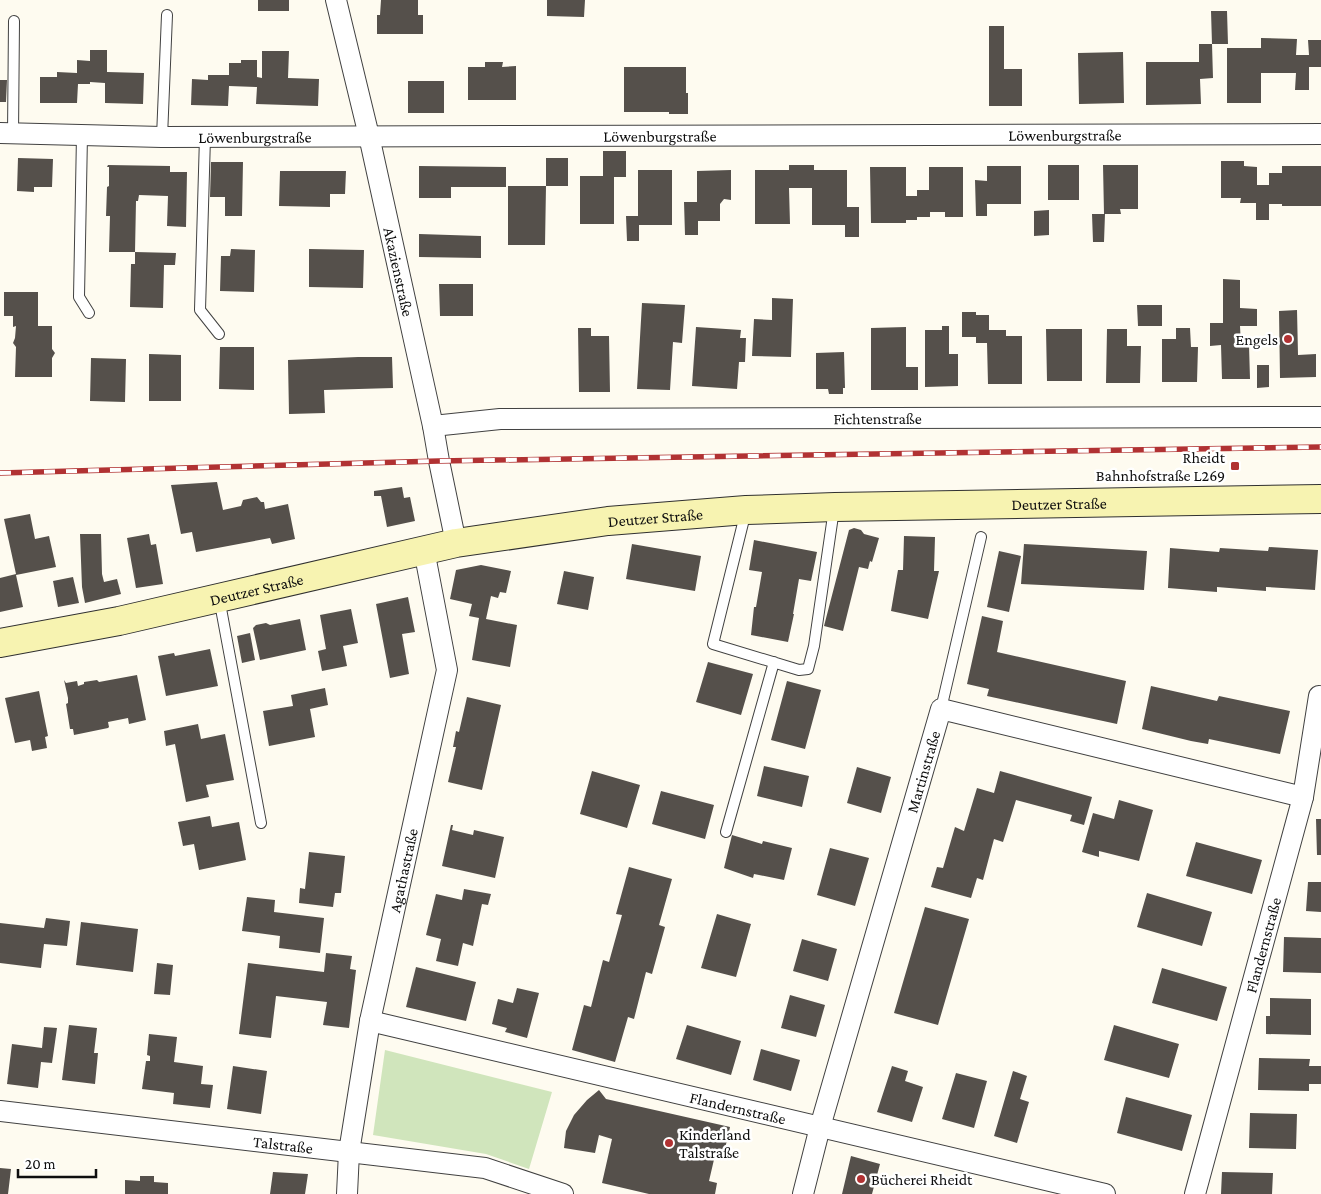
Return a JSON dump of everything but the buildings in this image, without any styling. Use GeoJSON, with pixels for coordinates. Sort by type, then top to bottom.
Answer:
{"type":"FeatureCollection","features":[{"type":"Feature","properties":{"kind":"main road","name":"Deutzer Straße"},"geometry":{"type":"LineString","coordinates":[[0,643],[119,621],[456,543],[608,521],[746,510],[835,507],[1321,498]]}},
{"type":"Feature","properties":{"kind":"street","name":"Akazienstraße"},"geometry":{"type":"LineString","coordinates":[[336,0],[369,136],[434,426],[439,461],[456,543]]}},
{"type":"Feature","properties":{"kind":"street","name":"Löwenburgstraße"},"geometry":{"type":"LineString","coordinates":[[7,134],[205,137],[1321,134]]}},
{"type":"Feature","properties":{"kind":"street","name":"Fichtenstraße"},"geometry":{"type":"LineString","coordinates":[[434,426],[500,419],[1321,417]]}},
{"type":"Feature","properties":{"kind":"street","name":"Agathastraße"},"geometry":{"type":"LineString","coordinates":[[347,1194],[349,1152],[370,1021],[448,670],[424,550]]}},
{"type":"Feature","properties":{"kind":"street","name":"Flandernstraße"},"geometry":{"type":"LineString","coordinates":[[1195,1194],[1303,797],[1319,696]]}},
{"type":"Feature","properties":{"kind":"street","name":"Martinstraße"},"geometry":{"type":"LineString","coordinates":[[803,1194],[820,1127],[941,709],[1303,797]]}},
{"type":"Feature","properties":{"kind":"street","name":"Flandernstraße"},"geometry":{"type":"LineString","coordinates":[[370,1021],[1105,1194]]}},
{"type":"Feature","properties":{"kind":"street","name":"Talstraße"},"geometry":{"type":"LineString","coordinates":[[0,1111],[485,1168],[562,1194]]}},
{"type":"Feature","properties":{"kind":"lane"},"geometry":{"type":"LineString","coordinates":[[162,137],[167,15]]}},
{"type":"Feature","properties":{"kind":"lane"},"geometry":{"type":"LineString","coordinates":[[7,134],[14,21]]}},
{"type":"Feature","properties":{"kind":"lane"},"geometry":{"type":"LineString","coordinates":[[82,135],[79,298],[89,312]]}},
{"type":"Feature","properties":{"kind":"lane"},"geometry":{"type":"LineString","coordinates":[[205,137],[200,310],[219,334]]}},
{"type":"Feature","properties":{"kind":"lane"},"geometry":{"type":"LineString","coordinates":[[746,510],[713,644],[799,670],[808,669],[818,627],[835,507]]}},
{"type":"Feature","properties":{"kind":"lane"},"geometry":{"type":"LineString","coordinates":[[941,709],[981,538]]}},
{"type":"Feature","properties":{"kind":"lane"},"geometry":{"type":"LineString","coordinates":[[218,597],[261,823]]}},
{"type":"Feature","properties":{"kind":"lane"},"geometry":{"type":"LineString","coordinates":[[726,832],[774,662]]}},
{"type":"Feature","properties":{"kind":"green space"},"geometry":{"type":"Polygon","coordinates":[[[385,1050],[552,1092],[529,1169],[486,1154],[373,1135],[385,1050]]]}},
{"type":"Feature","properties":{"kind":"railway"},"geometry":{"type":"LineString","coordinates":[[0,473],[439,461],[1321,447]]}},
{"type":"Feature","properties":{"kind":"place","name":"Engels"},"geometry":{"type":"Point","coordinates":[1288,339]}},
{"type":"Feature","properties":{"kind":"place","name":"Rheidt Bahnhofstraße L269"},"geometry":{"type":"Point","coordinates":[1235,466]}},
{"type":"Feature","properties":{"kind":"place","name":"Kinderland Talstraße"},"geometry":{"type":"Point","coordinates":[669,1143]}},
{"type":"Feature","properties":{"kind":"place","name":"Bücherei Rheidt"},"geometry":{"type":"Point","coordinates":[861,1179]}}]}
